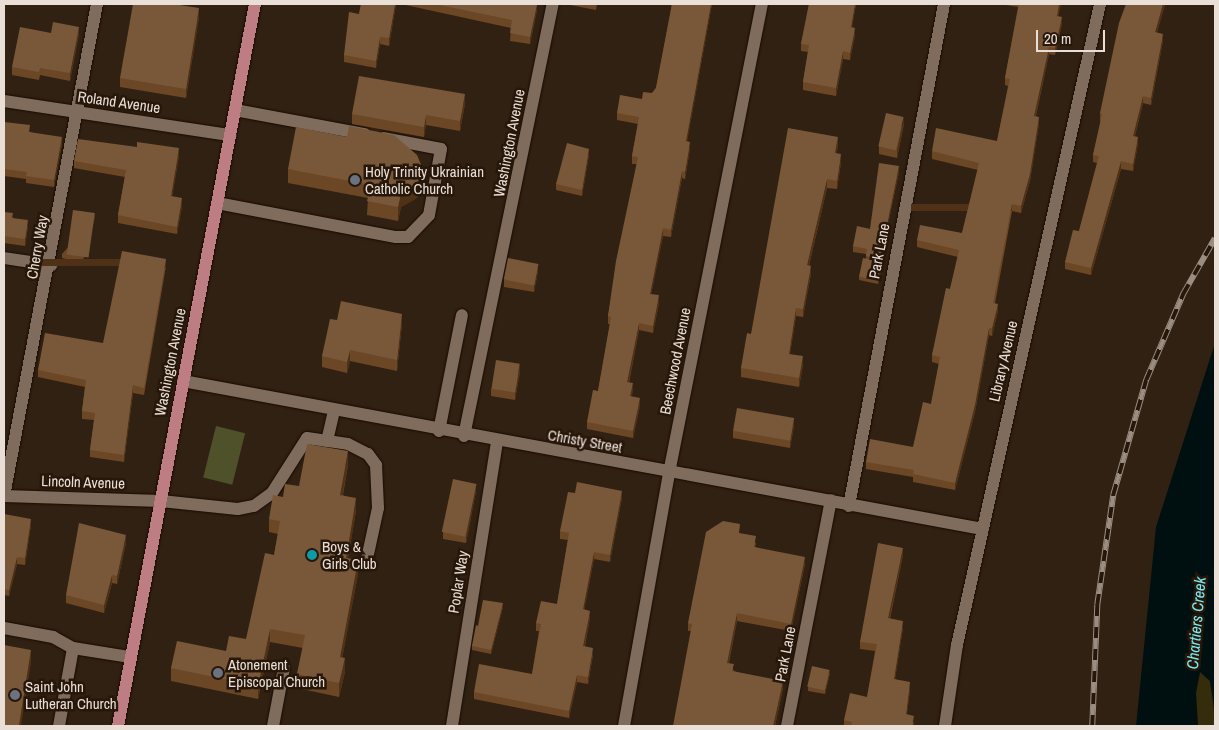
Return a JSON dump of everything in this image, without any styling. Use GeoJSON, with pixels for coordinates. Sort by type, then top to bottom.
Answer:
{"type":"FeatureCollection","features":[{"type":"Feature","properties":{"kind":"main road","name":"Washington Avenue"},"geometry":{"type":"LineString","coordinates":[[118,726],[255,4]]}},
{"type":"Feature","properties":{"kind":"street","name":"Cherry Way"},"geometry":{"type":"LineString","coordinates":[[4,496],[51,265],[77,112],[98,4]]}},
{"type":"Feature","properties":{"kind":"street","name":"Washington Avenue"},"geometry":{"type":"LineString","coordinates":[[464,436],[553,4]]}},
{"type":"Feature","properties":{"kind":"street","name":"Beechwood Avenue"},"geometry":{"type":"LineString","coordinates":[[624,726],[669,473],[762,4]]}},
{"type":"Feature","properties":{"kind":"street","name":"Park Lane"},"geometry":{"type":"LineString","coordinates":[[849,506],[944,4]]}},
{"type":"Feature","properties":{"kind":"street","name":"Library Avenue"},"geometry":{"type":"LineString","coordinates":[[945,726],[957,645],[1100,4]]}},
{"type":"Feature","properties":{"kind":"street","name":"Roland Avenue"},"geometry":{"type":"LineString","coordinates":[[4,102],[230,135]]}},
{"type":"Feature","properties":{"kind":"street"},"geometry":{"type":"LineString","coordinates":[[217,203],[396,238],[408,237],[429,215],[441,149],[235,110]]}},
{"type":"Feature","properties":{"kind":"street"},"geometry":{"type":"LineString","coordinates":[[4,258],[51,265]]}},
{"type":"Feature","properties":{"kind":"street"},"geometry":{"type":"LineString","coordinates":[[439,430],[462,315]]}},
{"type":"Feature","properties":{"kind":"street","name":"Christy Street"},"geometry":{"type":"LineString","coordinates":[[183,381],[464,436],[831,500],[849,506],[982,529]]}},
{"type":"Feature","properties":{"kind":"street"},"geometry":{"type":"LineString","coordinates":[[334,410],[327,441],[348,444],[368,454],[376,465],[378,508],[367,558]]}},
{"type":"Feature","properties":{"kind":"street","name":"Lincoln Avenue"},"geometry":{"type":"LineString","coordinates":[[4,496],[161,500],[223,509],[254,506],[272,493],[307,438],[327,441]]}},
{"type":"Feature","properties":{"kind":"street","name":"Poplar Way"},"geometry":{"type":"LineString","coordinates":[[452,726],[497,442]]}},
{"type":"Feature","properties":{"kind":"street","name":"Park Lane"},"geometry":{"type":"LineString","coordinates":[[787,726],[831,500]]}},
{"type":"Feature","properties":{"kind":"street"},"geometry":{"type":"LineString","coordinates":[[4,628],[53,637],[74,648],[130,657]]}},
{"type":"Feature","properties":{"kind":"street"},"geometry":{"type":"LineString","coordinates":[[59,726],[74,648]]}},
{"type":"Feature","properties":{"kind":"street"},"geometry":{"type":"LineString","coordinates":[[273,726],[284,668]]}},
{"type":"Feature","properties":{"kind":"green space"},"geometry":{"type":"Polygon","coordinates":[[[216,426],[245,433],[232,485],[203,477],[216,426]]]}},
{"type":"Feature","properties":{"kind":"sand"},"geometry":{"type":"Polygon","coordinates":[[[1200,672],[1210,681],[1215,726],[1198,726],[1196,693],[1200,672]]]}},
{"type":"Feature","properties":{"kind":"water","name":"Chartiers Creek"},"geometry":{"type":"Polygon","coordinates":[[[1215,343],[1215,715],[1210,681],[1200,672],[1196,693],[1198,726],[1136,726],[1156,527],[1215,343]]]}},
{"type":"Feature","properties":{"kind":"building"},"geometry":{"type":"Polygon","coordinates":[[[133,4],[173,4],[199,8],[186,89],[120,78],[133,4]]]}},
{"type":"Feature","properties":{"kind":"building"},"geometry":{"type":"Polygon","coordinates":[[[361,4],[395,4],[389,38],[380,37],[376,61],[344,55],[349,12],[359,14],[361,4]]]}},
{"type":"Feature","properties":{"kind":"building"},"geometry":{"type":"Polygon","coordinates":[[[435,4],[537,4],[530,37],[510,33],[512,20],[435,4]]]}},
{"type":"Feature","properties":{"kind":"building"},"geometry":{"type":"Polygon","coordinates":[[[672,4],[711,4],[686,141],[690,142],[685,172],[682,171],[671,230],[663,228],[650,294],[659,295],[653,326],[639,323],[627,382],[633,383],[630,396],[640,398],[633,431],[587,422],[593,390],[598,391],[611,317],[608,316],[616,261],[638,157],[632,156],[639,117],[617,113],[620,95],[642,99],[643,92],[652,93],[656,88],[672,4]]]}},
{"type":"Feature","properties":{"kind":"building"},"geometry":{"type":"Polygon","coordinates":[[[809,4],[855,4],[851,27],[855,28],[850,53],[843,51],[836,88],[803,82],[809,45],[801,44],[809,4]]]}},
{"type":"Feature","properties":{"kind":"building"},"geometry":{"type":"Polygon","coordinates":[[[1019,4],[1059,4],[1057,16],[1062,17],[1055,48],[1049,47],[1034,116],[1039,117],[1030,174],[1021,206],[1012,204],[993,303],[998,304],[992,328],[989,328],[975,405],[955,483],[913,474],[914,470],[866,462],[870,439],[913,447],[923,402],[931,404],[940,357],[932,355],[946,288],[950,289],[959,250],[917,240],[920,225],[962,233],[979,163],[932,151],[936,128],[997,141],[1010,79],[1005,78],[1019,4]]]}},
{"type":"Feature","properties":{"kind":"building"},"geometry":{"type":"Polygon","coordinates":[[[1126,4],[1163,4],[1155,32],[1163,34],[1151,98],[1143,96],[1133,136],[1138,137],[1133,164],[1121,161],[1091,268],[1065,262],[1073,230],[1079,231],[1099,156],[1093,155],[1102,114],[1100,113],[1119,23],[1126,4]]]}},
{"type":"Feature","properties":{"kind":"building"},"geometry":{"type":"Polygon","coordinates":[[[53,22],[79,27],[70,73],[40,68],[39,72],[12,67],[20,27],[51,33],[53,22]]]}},
{"type":"Feature","properties":{"kind":"building"},"geometry":{"type":"Polygon","coordinates":[[[359,76],[465,94],[460,121],[426,115],[424,127],[352,114],[359,76]]]}},
{"type":"Feature","properties":{"kind":"building"},"geometry":{"type":"Polygon","coordinates":[[[886,113],[904,117],[896,150],[878,146],[886,113]]]}},
{"type":"Feature","properties":{"kind":"building"},"geometry":{"type":"Polygon","coordinates":[[[4,122],[30,125],[29,132],[62,137],[54,180],[26,176],[27,172],[4,169],[4,122]]]}},
{"type":"Feature","properties":{"kind":"building","name":"Holy Trinity Ukrainian Catholic Church"},"geometry":{"type":"Polygon","coordinates":[[[349,126],[394,135],[417,155],[422,167],[417,184],[401,193],[398,207],[367,201],[371,185],[288,169],[296,127],[347,137],[349,126]]]}},
{"type":"Feature","properties":{"kind":"building"},"geometry":{"type":"Polygon","coordinates":[[[788,128],[838,137],[835,153],[841,154],[837,181],[827,179],[807,265],[811,266],[803,309],[796,308],[789,354],[803,356],[799,378],[741,368],[747,333],[751,334],[788,128]]]}},
{"type":"Feature","properties":{"kind":"building"},"geometry":{"type":"Polygon","coordinates":[[[78,139],[137,147],[137,142],[179,148],[171,196],[182,198],[177,227],[118,215],[126,170],[74,161],[78,139]]]}},
{"type":"Feature","properties":{"kind":"building"},"geometry":{"type":"Polygon","coordinates":[[[567,143],[589,149],[582,190],[556,184],[567,143]]]}},
{"type":"Feature","properties":{"kind":"building"},"geometry":{"type":"Polygon","coordinates":[[[879,163],[899,166],[880,259],[866,256],[867,249],[853,246],[857,226],[870,229],[879,163]]]}},
{"type":"Feature","properties":{"kind":"building"},"geometry":{"type":"Polygon","coordinates":[[[73,210],[95,213],[89,258],[67,255],[73,210]]]}},
{"type":"Feature","properties":{"kind":"building"},"geometry":{"type":"Polygon","coordinates":[[[4,212],[13,213],[12,218],[28,220],[25,239],[4,236],[4,212]]]}},
{"type":"Feature","properties":{"kind":"building"},"geometry":{"type":"Polygon","coordinates":[[[122,251],[166,259],[144,388],[133,385],[124,455],[90,450],[95,413],[82,411],[86,380],[38,370],[45,333],[103,343],[122,251]]]}},
{"type":"Feature","properties":{"kind":"building"},"geometry":{"type":"Polygon","coordinates":[[[508,258],[538,264],[534,286],[504,280],[508,258]]]}},
{"type":"Feature","properties":{"kind":"building"},"geometry":{"type":"Polygon","coordinates":[[[863,258],[882,262],[878,281],[859,277],[863,258]]]}},
{"type":"Feature","properties":{"kind":"building"},"geometry":{"type":"Polygon","coordinates":[[[341,301],[402,314],[397,360],[350,350],[347,362],[322,356],[330,319],[337,320],[341,301]]]}},
{"type":"Feature","properties":{"kind":"building"},"geometry":{"type":"Polygon","coordinates":[[[496,360],[520,364],[515,392],[491,389],[496,360]]]}},
{"type":"Feature","properties":{"kind":"building"},"geometry":{"type":"Polygon","coordinates":[[[737,408],[794,418],[790,441],[733,431],[737,408]]]}},
{"type":"Feature","properties":{"kind":"building","name":"Boys & Girls Club"},"geometry":{"type":"Polygon","coordinates":[[[307,444],[348,451],[340,495],[356,498],[346,558],[358,560],[340,657],[345,658],[339,683],[297,674],[305,635],[270,629],[258,686],[171,668],[177,641],[226,651],[229,636],[246,639],[265,553],[274,555],[280,521],[269,519],[273,495],[283,497],[285,484],[299,486],[307,444]]]}},
{"type":"Feature","properties":{"kind":"building"},"geometry":{"type":"Polygon","coordinates":[[[453,479],[476,484],[465,537],[442,532],[453,479]]]}},
{"type":"Feature","properties":{"kind":"building"},"geometry":{"type":"Polygon","coordinates":[[[577,482],[622,491],[610,555],[594,552],[583,609],[590,611],[583,646],[593,648],[588,677],[577,675],[569,711],[474,692],[479,664],[532,674],[541,624],[536,623],[541,601],[557,604],[569,533],[560,531],[568,492],[575,493],[577,482]]]}},
{"type":"Feature","properties":{"kind":"building"},"geometry":{"type":"Polygon","coordinates":[[[4,514],[31,519],[25,558],[17,557],[9,590],[4,589],[4,514]]]}},
{"type":"Feature","properties":{"kind":"building"},"geometry":{"type":"Polygon","coordinates":[[[723,521],[740,524],[739,533],[756,536],[754,547],[805,557],[791,624],[737,613],[727,663],[734,664],[732,671],[783,681],[773,726],[673,726],[692,624],[688,623],[706,532],[723,521]]]}},
{"type":"Feature","properties":{"kind":"building"},"geometry":{"type":"Polygon","coordinates":[[[79,523],[126,535],[117,576],[112,575],[104,605],[66,595],[79,523]]]}},
{"type":"Feature","properties":{"kind":"building"},"geometry":{"type":"Polygon","coordinates":[[[878,543],[903,548],[888,618],[903,621],[894,679],[910,682],[906,714],[914,716],[912,726],[851,726],[852,722],[844,720],[850,693],[867,697],[877,644],[860,642],[878,543]]]}},
{"type":"Feature","properties":{"kind":"building"},"geometry":{"type":"Polygon","coordinates":[[[483,600],[503,603],[491,650],[472,646],[483,600]]]}},
{"type":"Feature","properties":{"kind":"building","name":"Saint John Lutheran Church"},"geometry":{"type":"Polygon","coordinates":[[[4,645],[31,650],[19,726],[4,726],[4,645]]]}},
{"type":"Feature","properties":{"kind":"building"},"geometry":{"type":"Polygon","coordinates":[[[812,666],[830,670],[825,691],[807,686],[812,666]]]}},
{"type":"Feature","properties":{"kind":"railway"},"geometry":{"type":"LineString","coordinates":[[1092,726],[1097,605],[1113,495],[1146,380],[1183,294],[1215,238]]}},
{"type":"Feature","properties":{"kind":"place","name":"Holy Trinity Ukrainian Catholic Church"},"geometry":{"type":"Point","coordinates":[355,180]}},
{"type":"Feature","properties":{"kind":"place","name":"Boys & Girls Club"},"geometry":{"type":"Point","coordinates":[312,555]}},
{"type":"Feature","properties":{"kind":"place","name":"Atonement Episcopal Church"},"geometry":{"type":"Point","coordinates":[218,673]}},
{"type":"Feature","properties":{"kind":"place","name":"Saint John Lutheran Church"},"geometry":{"type":"Point","coordinates":[15,695]}}]}
